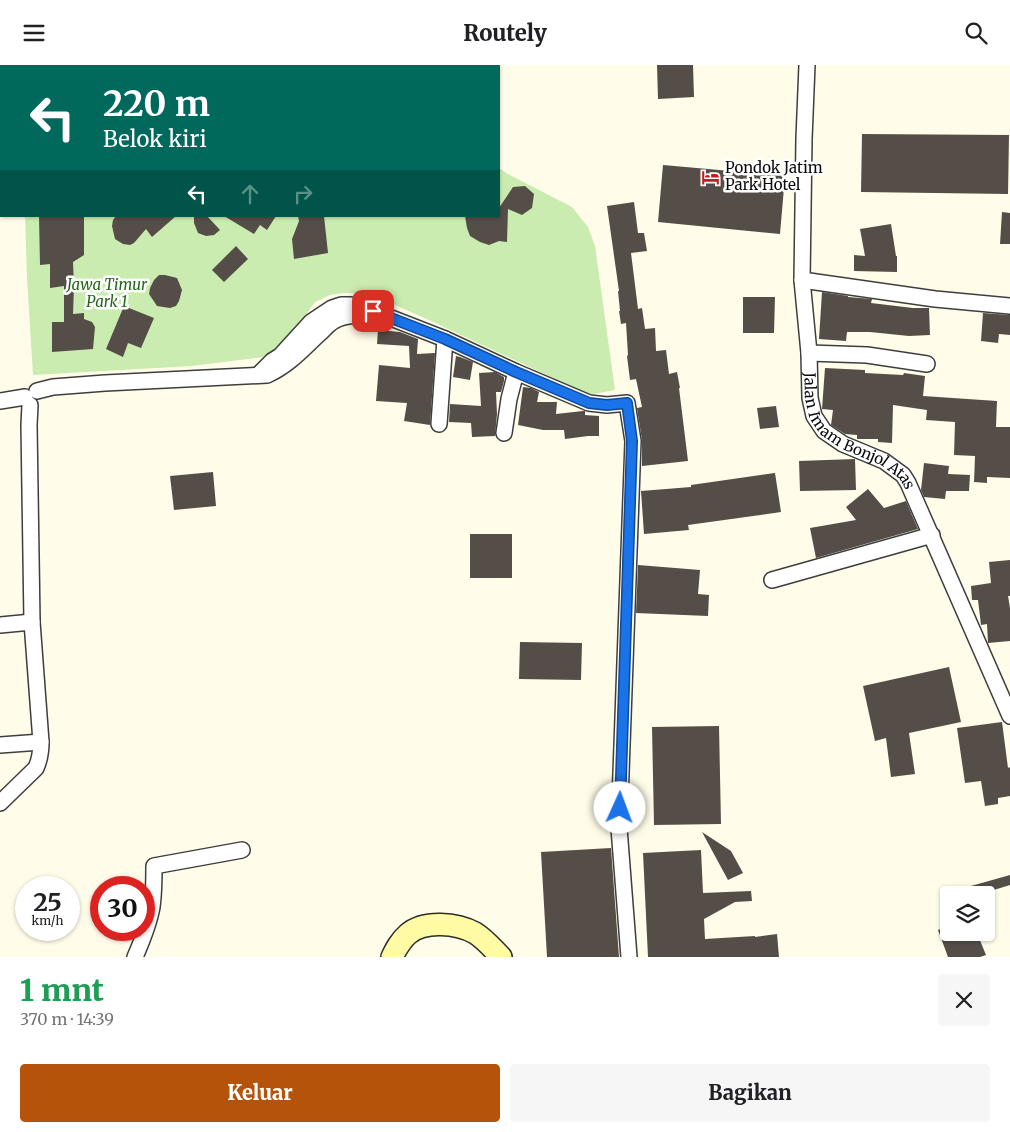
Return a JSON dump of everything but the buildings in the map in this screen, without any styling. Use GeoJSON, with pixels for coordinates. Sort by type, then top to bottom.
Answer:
{"type":"FeatureCollection","features":[{"type":"Feature","properties":{"kind":"main road"},"geometry":{"type":"LineString","coordinates":[[392,957],[399,943],[408,933],[418,928],[441,924],[475,933],[501,957]]}},
{"type":"Feature","properties":{"kind":"street","name":"Jalan Imam Bonjol Atas"},"geometry":{"type":"LineString","coordinates":[[807,65],[802,280],[809,353],[810,398],[814,416],[824,431],[843,444],[884,461],[903,475],[932,535],[1010,715]]}},
{"type":"Feature","properties":{"kind":"street"},"geometry":{"type":"LineString","coordinates":[[802,280],[935,299],[1010,306]]}},
{"type":"Feature","properties":{"kind":"street"},"geometry":{"type":"LineString","coordinates":[[0,401],[31,398],[53,387],[258,375],[280,356],[311,323],[332,308],[341,305],[351,305],[373,311],[445,339],[589,403],[607,405],[627,403],[632,441],[619,828],[629,957]]}},
{"type":"Feature","properties":{"kind":"street"},"geometry":{"type":"LineString","coordinates":[[439,424],[445,339]]}},
{"type":"Feature","properties":{"kind":"street"},"geometry":{"type":"LineString","coordinates":[[809,353],[868,355],[926,364]]}},
{"type":"Feature","properties":{"kind":"street"},"geometry":{"type":"LineString","coordinates":[[504,433],[509,399],[516,372]]}},
{"type":"Feature","properties":{"kind":"street"},"geometry":{"type":"LineString","coordinates":[[0,803],[36,768],[40,761],[42,742],[32,622],[31,398]]}},
{"type":"Feature","properties":{"kind":"street"},"geometry":{"type":"LineString","coordinates":[[772,580],[932,535]]}},
{"type":"Feature","properties":{"kind":"street"},"geometry":{"type":"LineString","coordinates":[[0,625],[32,622]]}},
{"type":"Feature","properties":{"kind":"street"},"geometry":{"type":"LineString","coordinates":[[0,745],[42,742]]}},
{"type":"Feature","properties":{"kind":"street"},"geometry":{"type":"LineString","coordinates":[[135,957],[152,909],[154,866],[242,851]]}},
{"type":"Feature","properties":{"kind":"green space","name":"Jawa Timur Park 1"},"geometry":{"type":"Polygon","coordinates":[[[500,169],[572,207],[588,227],[595,246],[615,390],[589,395],[431,321],[386,301],[362,293],[330,295],[315,302],[291,336],[281,346],[263,357],[192,366],[33,375],[25,217],[500,217],[500,169]]]}},
{"type":"Feature","properties":{"kind":"place","name":"Pondok Jatim Park Hotel"},"geometry":{"type":"Point","coordinates":[711,177]}},
{"type":"Feature","properties":{"kind":"route"},"geometry":{"type":"LineString","coordinates":[[373,311],[445,339],[589,403],[607,405],[627,403],[632,441],[620,808]]}}]}
